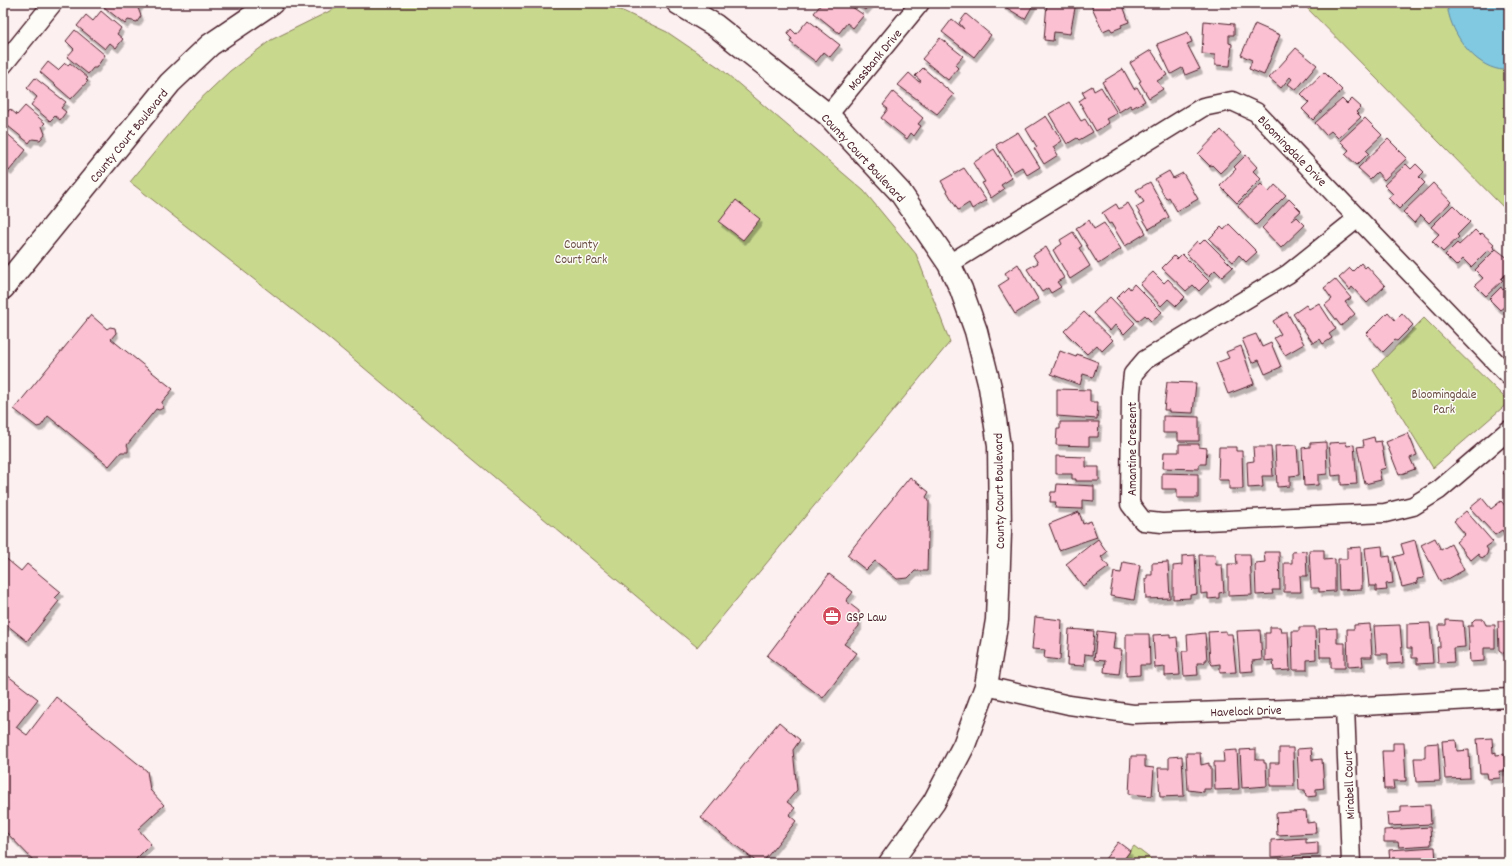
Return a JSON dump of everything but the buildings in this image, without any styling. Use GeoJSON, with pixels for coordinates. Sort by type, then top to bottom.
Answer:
{"type":"FeatureCollection","features":[{"type":"Feature","properties":{"kind":"street"},"geometry":{"type":"LineString","coordinates":[[3,65],[53,3]]}},
{"type":"Feature","properties":{"kind":"street","name":"County Court Boulevard"},"geometry":{"type":"LineString","coordinates":[[3,288],[170,83],[210,44],[272,3]]}},
{"type":"Feature","properties":{"kind":"street","name":"County Court Boulevard"},"geometry":{"type":"LineString","coordinates":[[678,3],[716,26],[828,115],[900,192],[949,264],[961,289],[976,331],[990,386],[999,446],[1000,532],[997,620],[986,686],[964,745],[934,802],[890,863]]}},
{"type":"Feature","properties":{"kind":"street","name":"Mossbank Drive"},"geometry":{"type":"LineString","coordinates":[[828,115],[920,3]]}},
{"type":"Feature","properties":{"kind":"street","name":"Bloomingdale Drive"},"geometry":{"type":"LineString","coordinates":[[949,264],[1203,107],[1232,101],[1256,112],[1509,376]]}},
{"type":"Feature","properties":{"kind":"street","name":"Amantine Crescent"},"geometry":{"type":"LineString","coordinates":[[1358,218],[1288,274],[1145,360],[1134,374],[1131,392],[1130,504],[1143,521],[1162,523],[1385,513],[1413,506],[1439,490],[1509,430]]}},
{"type":"Feature","properties":{"kind":"street","name":"Havelock Drive"},"geometry":{"type":"LineString","coordinates":[[986,686],[1069,705],[1133,714],[1345,707],[1509,698]]}},
{"type":"Feature","properties":{"kind":"street","name":"Mirabell Court"},"geometry":{"type":"LineString","coordinates":[[1345,707],[1351,863]]}},
{"type":"Feature","properties":{"kind":"green space","name":"County Court Park"},"geometry":{"type":"Polygon","coordinates":[[[349,3],[601,3],[625,12],[667,32],[720,68],[864,191],[916,254],[950,342],[697,647],[326,336],[130,182],[191,108],[230,71],[271,40],[349,3]]]}},
{"type":"Feature","properties":{"kind":"green space"},"geometry":{"type":"Polygon","coordinates":[[[1302,3],[1509,3],[1509,213],[1302,3]]]}},
{"type":"Feature","properties":{"kind":"green space","name":"Bloomingdale Park"},"geometry":{"type":"Polygon","coordinates":[[[1424,318],[1509,402],[1433,468],[1373,370],[1424,318]]]}},
{"type":"Feature","properties":{"kind":"green space"},"geometry":{"type":"Polygon","coordinates":[[[1134,846],[1156,863],[1121,863],[1134,846]]]}},
{"type":"Feature","properties":{"kind":"water"},"geometry":{"type":"Polygon","coordinates":[[[1446,3],[1509,3],[1509,70],[1499,70],[1490,67],[1467,49],[1456,33],[1449,16],[1446,3]]]}},
{"type":"Feature","properties":{"kind":"place","name":"GSP Law"},"geometry":{"type":"Point","coordinates":[832,616]}}]}
